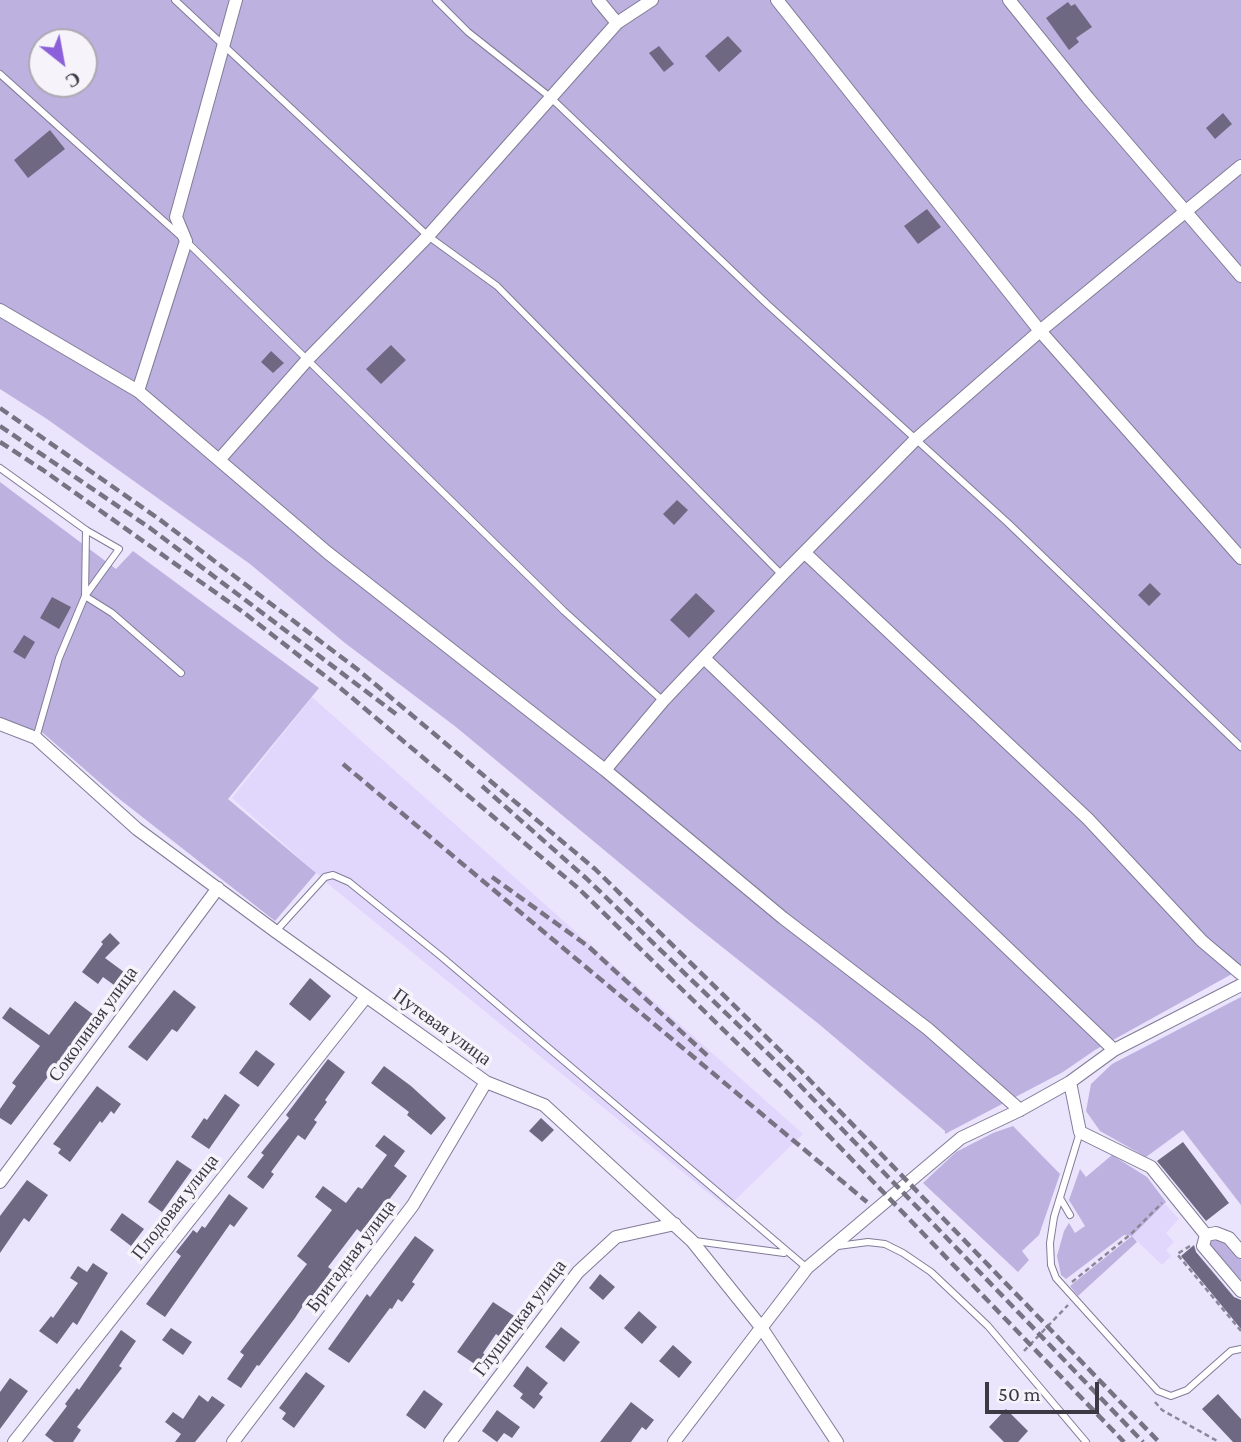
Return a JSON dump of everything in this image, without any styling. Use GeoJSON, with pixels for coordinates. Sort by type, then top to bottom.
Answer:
{"type":"FeatureCollection","features":[{"type":"Feature","properties":{"kind":"street"},"geometry":{"type":"LineString","coordinates":[[138,391],[186,241],[176,217],[236,0]]}},
{"type":"Feature","properties":{"kind":"street"},"geometry":{"type":"LineString","coordinates":[[598,0],[618,23]]}},
{"type":"Feature","properties":{"kind":"street"},"geometry":{"type":"LineString","coordinates":[[219,460],[307,359],[428,236],[618,23],[652,0]]}},
{"type":"Feature","properties":{"kind":"street"},"geometry":{"type":"LineString","coordinates":[[777,0],[1040,331],[1241,558]]}},
{"type":"Feature","properties":{"kind":"street"},"geometry":{"type":"LineString","coordinates":[[1009,0],[1241,276]]}},
{"type":"Feature","properties":{"kind":"street"},"geometry":{"type":"LineString","coordinates":[[605,770],[663,701],[915,440],[1040,331],[1241,166]]}},
{"type":"Feature","properties":{"kind":"street"},"geometry":{"type":"LineString","coordinates":[[0,310],[138,391],[328,553],[605,770],[783,918],[928,1029],[1020,1110]]}},
{"type":"Feature","properties":{"kind":"street"},"geometry":{"type":"LineString","coordinates":[[805,553],[1088,819],[1202,941],[1241,974]]}},
{"type":"Feature","properties":{"kind":"street"},"geometry":{"type":"LineString","coordinates":[[704,658],[1114,1050]]}},
{"type":"Feature","properties":{"kind":"street","name":"Путевая улица"},"geometry":{"type":"LineString","coordinates":[[0,725],[36,738],[137,829],[486,1083],[544,1105],[692,1241],[761,1328],[837,1442]]}},
{"type":"Feature","properties":{"kind":"street","name":"Соколиная улица"},"geometry":{"type":"LineString","coordinates":[[0,1182],[218,888]]}},
{"type":"Feature","properties":{"kind":"street"},"geometry":{"type":"LineString","coordinates":[[674,1442],[807,1269],[961,1138],[1070,1082],[1114,1050],[1241,985]]}},
{"type":"Feature","properties":{"kind":"street","name":"Плодовая улица"},"geometry":{"type":"LineString","coordinates":[[14,1442],[366,997]]}},
{"type":"Feature","properties":{"kind":"street"},"geometry":{"type":"LineString","coordinates":[[1070,1082],[1080,1132],[1151,1167],[1206,1235]]}},
{"type":"Feature","properties":{"kind":"street","name":"Бригадная улица"},"geometry":{"type":"LineString","coordinates":[[233,1442],[414,1205],[486,1083]]}},
{"type":"Feature","properties":{"kind":"street","name":"Глушицкая улица"},"geometry":{"type":"LineString","coordinates":[[450,1442],[578,1272],[616,1237],[675,1224]]}},
{"type":"Feature","properties":{"kind":"street"},"geometry":{"type":"LineString","coordinates":[[1206,1235],[1216,1233],[1229,1238],[1241,1252]]}},
{"type":"Feature","properties":{"kind":"street"},"geometry":{"type":"LineString","coordinates":[[1206,1235],[1203,1246],[1241,1291]]}},
{"type":"Feature","properties":{"kind":"lane"},"geometry":{"type":"LineString","coordinates":[[175,0],[428,236],[497,286],[782,575]]}},
{"type":"Feature","properties":{"kind":"lane"},"geometry":{"type":"LineString","coordinates":[[436,0],[468,32],[550,97],[915,440],[1008,523],[1241,747]]}},
{"type":"Feature","properties":{"kind":"lane"},"geometry":{"type":"LineString","coordinates":[[0,74],[186,241],[564,611],[663,701]]}},
{"type":"Feature","properties":{"kind":"lane"},"geometry":{"type":"LineString","coordinates":[[0,468],[86,530],[120,549],[85,596],[59,658],[36,738]]}},
{"type":"Feature","properties":{"kind":"lane"},"geometry":{"type":"LineString","coordinates":[[85,596],[86,530]]}},
{"type":"Feature","properties":{"kind":"lane"},"geometry":{"type":"LineString","coordinates":[[85,596],[112,613],[181,673]]}},
{"type":"Feature","properties":{"kind":"lane"},"geometry":{"type":"LineString","coordinates":[[275,931],[325,877],[333,875],[349,882],[443,958],[807,1269]]}},
{"type":"Feature","properties":{"kind":"lane"},"geometry":{"type":"LineString","coordinates":[[1080,1132],[1050,1243],[1051,1265],[1056,1278],[1158,1391],[1171,1396],[1187,1390],[1231,1350],[1241,1349]]}},
{"type":"Feature","properties":{"kind":"lane"},"geometry":{"type":"LineString","coordinates":[[1060,1198],[1070,1215]]}},
{"type":"Feature","properties":{"kind":"lane"},"geometry":{"type":"LineString","coordinates":[[692,1241],[786,1253]]}},
{"type":"Feature","properties":{"kind":"lane"},"geometry":{"type":"LineString","coordinates":[[832,1247],[868,1242],[885,1244],[931,1272],[955,1293],[1017,1358],[1086,1442]]}},
{"type":"Feature","properties":{"kind":"path"},"geometry":{"type":"LineString","coordinates":[[1017,1358],[1068,1306],[1065,1288],[1131,1234],[1171,1194]]}},
{"type":"Feature","properties":{"kind":"path"},"geometry":{"type":"LineString","coordinates":[[1206,1235],[1177,1254],[1241,1332]]}},
{"type":"Feature","properties":{"kind":"shaded area"},"geometry":{"type":"Polygon","coordinates":[[[0,0],[1241,0],[1241,969],[1095,1050],[1063,1072],[945,1134],[945,1131],[820,1025],[692,923],[456,727],[345,643],[250,564],[47,419],[0,389],[0,0]]]}},
{"type":"Feature","properties":{"kind":"shaded area"},"geometry":{"type":"Polygon","coordinates":[[[0,482],[116,569],[133,551],[319,688],[228,799],[316,873],[275,921],[113,794],[43,733],[0,719],[0,482]]]}},
{"type":"Feature","properties":{"kind":"shaded area"},"geometry":{"type":"Polygon","coordinates":[[[312,697],[803,1134],[727,1208],[333,888],[232,798],[312,697]]]}},
{"type":"Feature","properties":{"kind":"shaded area"},"geometry":{"type":"Polygon","coordinates":[[[1241,997],[1241,1205],[1183,1130],[1146,1157],[1100,1131],[1086,1111],[1091,1084],[1112,1064],[1241,997]]]}},
{"type":"Feature","properties":{"kind":"shaded area"},"geometry":{"type":"Polygon","coordinates":[[[1013,1126],[1060,1174],[1039,1235],[1022,1251],[1029,1260],[1018,1272],[923,1183],[956,1152],[1013,1126]]]}},
{"type":"Feature","properties":{"kind":"shaded area"},"geometry":{"type":"Polygon","coordinates":[[[1112,1155],[1147,1177],[1166,1202],[1132,1236],[1124,1235],[1066,1279],[1061,1275],[1057,1256],[1064,1231],[1069,1223],[1075,1233],[1085,1226],[1069,1200],[1080,1169],[1086,1177],[1112,1155]]]}},
{"type":"Feature","properties":{"kind":"shaded area"},"geometry":{"type":"Polygon","coordinates":[[[1165,1204],[1179,1219],[1166,1233],[1174,1242],[1166,1250],[1171,1256],[1162,1265],[1132,1236],[1165,1204]]]}},
{"type":"Feature","properties":{"kind":"shaded area"},"geometry":{"type":"Polygon","coordinates":[[[1132,1236],[1137,1242],[1078,1296],[1070,1286],[1132,1236]]]}},
{"type":"Feature","properties":{"kind":"shaded area"},"geometry":{"type":"Polygon","coordinates":[[[1213,1238],[1227,1244],[1241,1260],[1241,1285],[1212,1252],[1210,1244],[1213,1238]]]}},
{"type":"Feature","properties":{"kind":"building"},"geometry":{"type":"Polygon","coordinates":[[[1068,2],[1071,6],[1075,4],[1092,27],[1076,38],[1079,42],[1069,50],[1046,18],[1068,2]]]}},
{"type":"Feature","properties":{"kind":"building"},"geometry":{"type":"Polygon","coordinates":[[[728,36],[742,51],[719,72],[705,56],[728,36]]]}},
{"type":"Feature","properties":{"kind":"building"},"geometry":{"type":"Polygon","coordinates":[[[659,46],[674,64],[664,72],[649,53],[659,46]]]}},
{"type":"Feature","properties":{"kind":"building"},"geometry":{"type":"Polygon","coordinates":[[[1223,113],[1232,124],[1215,139],[1206,128],[1223,113]]]}},
{"type":"Feature","properties":{"kind":"building"},"geometry":{"type":"Polygon","coordinates":[[[50,130],[65,149],[28,178],[14,160],[50,130]]]}},
{"type":"Feature","properties":{"kind":"building"},"geometry":{"type":"Polygon","coordinates":[[[927,209],[941,227],[918,244],[904,226],[927,209]]]}},
{"type":"Feature","properties":{"kind":"building"},"geometry":{"type":"Polygon","coordinates":[[[391,345],[406,360],[381,384],[366,369],[391,345]]]}},
{"type":"Feature","properties":{"kind":"building"},"geometry":{"type":"Polygon","coordinates":[[[271,351],[284,363],[273,373],[261,362],[271,351]]]}},
{"type":"Feature","properties":{"kind":"building"},"geometry":{"type":"Polygon","coordinates":[[[677,500],[688,510],[674,525],[663,514],[677,500]]]}},
{"type":"Feature","properties":{"kind":"building"},"geometry":{"type":"Polygon","coordinates":[[[1150,583],[1161,594],[1149,606],[1138,595],[1150,583]]]}},
{"type":"Feature","properties":{"kind":"building"},"geometry":{"type":"Polygon","coordinates":[[[696,593],[715,611],[689,638],[670,620],[696,593]]]}},
{"type":"Feature","properties":{"kind":"building"},"geometry":{"type":"Polygon","coordinates":[[[52,597],[71,607],[59,629],[40,618],[52,597]]]}},
{"type":"Feature","properties":{"kind":"building"},"geometry":{"type":"Polygon","coordinates":[[[24,635],[35,642],[25,659],[13,652],[24,635]]]}},
{"type":"Feature","properties":{"kind":"building"},"geometry":{"type":"Polygon","coordinates":[[[110,933],[120,943],[105,958],[128,975],[118,988],[103,977],[98,984],[82,972],[110,933]]]}},
{"type":"Feature","properties":{"kind":"building"},"geometry":{"type":"Polygon","coordinates":[[[310,978],[331,996],[310,1021],[289,1004],[310,978]]]}},
{"type":"Feature","properties":{"kind":"building"},"geometry":{"type":"Polygon","coordinates":[[[174,990],[196,1007],[177,1032],[172,1029],[147,1061],[128,1047],[174,990]]]}},
{"type":"Feature","properties":{"kind":"building"},"geometry":{"type":"Polygon","coordinates":[[[75,1001],[94,1015],[68,1050],[78,1058],[67,1073],[57,1065],[11,1125],[0,1118],[0,1109],[16,1086],[12,1083],[40,1046],[2,1018],[10,1007],[49,1035],[75,1001]]]}},
{"type":"Feature","properties":{"kind":"building"},"geometry":{"type":"Polygon","coordinates":[[[256,1050],[275,1064],[258,1087],[239,1073],[256,1050]]]}},
{"type":"Feature","properties":{"kind":"building"},"geometry":{"type":"Polygon","coordinates":[[[328,1059],[345,1072],[325,1100],[327,1102],[314,1120],[317,1122],[305,1140],[298,1135],[271,1172],[274,1174],[263,1189],[247,1177],[264,1155],[261,1153],[289,1118],[286,1115],[328,1059]]]}},
{"type":"Feature","properties":{"kind":"building"},"geometry":{"type":"Polygon","coordinates":[[[384,1066],[446,1118],[431,1135],[407,1115],[409,1112],[371,1083],[384,1066]]]}},
{"type":"Feature","properties":{"kind":"building"},"geometry":{"type":"Polygon","coordinates":[[[97,1086],[121,1104],[114,1114],[111,1111],[102,1123],[100,1121],[70,1162],[58,1153],[61,1149],[53,1144],[97,1086]]]}},
{"type":"Feature","properties":{"kind":"building"},"geometry":{"type":"Polygon","coordinates":[[[225,1094],[240,1105],[209,1149],[191,1137],[225,1094]]]}},
{"type":"Feature","properties":{"kind":"building"},"geometry":{"type":"Polygon","coordinates":[[[541,1118],[554,1130],[542,1142],[529,1131],[541,1118]]]}},
{"type":"Feature","properties":{"kind":"building"},"geometry":{"type":"Polygon","coordinates":[[[384,1135],[405,1151],[394,1166],[407,1176],[363,1234],[357,1229],[328,1267],[332,1270],[241,1388],[227,1379],[244,1355],[240,1352],[307,1264],[297,1256],[332,1210],[315,1197],[323,1186],[346,1203],[358,1187],[362,1189],[387,1155],[375,1146],[384,1135]]]}},
{"type":"Feature","properties":{"kind":"building"},"geometry":{"type":"Polygon","coordinates":[[[1183,1142],[1229,1203],[1206,1221],[1157,1161],[1183,1142]]]}},
{"type":"Feature","properties":{"kind":"building"},"geometry":{"type":"Polygon","coordinates":[[[177,1160],[192,1170],[162,1212],[148,1202],[177,1160]]]}},
{"type":"Feature","properties":{"kind":"building"},"geometry":{"type":"Polygon","coordinates":[[[27,1180],[48,1195],[29,1222],[24,1218],[0,1253],[0,1216],[27,1180]]]}},
{"type":"Feature","properties":{"kind":"building"},"geometry":{"type":"Polygon","coordinates":[[[229,1194],[248,1208],[234,1227],[230,1224],[165,1317],[146,1304],[181,1256],[176,1252],[193,1230],[197,1233],[202,1226],[205,1228],[229,1194]]]}},
{"type":"Feature","properties":{"kind":"building"},"geometry":{"type":"Polygon","coordinates":[[[122,1213],[144,1229],[131,1246],[110,1230],[122,1213]]]}},
{"type":"Feature","properties":{"kind":"building"},"geometry":{"type":"Polygon","coordinates":[[[415,1236],[434,1250],[402,1302],[398,1299],[392,1309],[390,1308],[349,1363],[328,1349],[367,1294],[370,1297],[415,1236]]]}},
{"type":"Feature","properties":{"kind":"building"},"geometry":{"type":"Polygon","coordinates":[[[1194,1245],[1196,1252],[1234,1297],[1241,1300],[1241,1329],[1181,1256],[1194,1245]]]}},
{"type":"Feature","properties":{"kind":"building"},"geometry":{"type":"Polygon","coordinates":[[[93,1263],[108,1273],[77,1325],[73,1322],[57,1344],[39,1331],[51,1316],[53,1318],[78,1283],[70,1278],[78,1266],[87,1272],[93,1263]]]}},
{"type":"Feature","properties":{"kind":"building"},"geometry":{"type":"Polygon","coordinates":[[[600,1274],[615,1287],[603,1300],[589,1288],[600,1274]]]}},
{"type":"Feature","properties":{"kind":"building"},"geometry":{"type":"Polygon","coordinates":[[[493,1302],[519,1319],[504,1340],[496,1334],[483,1353],[487,1356],[479,1367],[457,1352],[493,1302]]]}},
{"type":"Feature","properties":{"kind":"building"},"geometry":{"type":"Polygon","coordinates":[[[639,1311],[657,1327],[642,1344],[624,1328],[639,1311]]]}},
{"type":"Feature","properties":{"kind":"building"},"geometry":{"type":"Polygon","coordinates":[[[561,1327],[580,1342],[564,1362],[545,1347],[561,1327]]]}},
{"type":"Feature","properties":{"kind":"building"},"geometry":{"type":"Polygon","coordinates":[[[171,1328],[192,1342],[183,1355],[162,1340],[171,1328]]]}},
{"type":"Feature","properties":{"kind":"building"},"geometry":{"type":"Polygon","coordinates":[[[121,1330],[136,1341],[119,1366],[122,1368],[77,1427],[81,1430],[73,1442],[54,1442],[45,1435],[121,1330]]]}},
{"type":"Feature","properties":{"kind":"building"},"geometry":{"type":"Polygon","coordinates":[[[673,1345],[692,1362],[679,1378],[659,1361],[673,1345]]]}},
{"type":"Feature","properties":{"kind":"building"},"geometry":{"type":"Polygon","coordinates":[[[527,1366],[548,1383],[539,1394],[543,1397],[534,1409],[520,1398],[523,1394],[513,1386],[527,1366]]]}},
{"type":"Feature","properties":{"kind":"building"},"geometry":{"type":"Polygon","coordinates":[[[306,1372],[325,1386],[294,1428],[282,1419],[286,1413],[279,1408],[306,1372]]]}},
{"type":"Feature","properties":{"kind":"building"},"geometry":{"type":"Polygon","coordinates":[[[10,1378],[28,1391],[0,1429],[0,1392],[10,1378]]]}},
{"type":"Feature","properties":{"kind":"building"},"geometry":{"type":"Polygon","coordinates":[[[424,1390],[443,1404],[425,1429],[406,1415],[424,1390]]]}},
{"type":"Feature","properties":{"kind":"building"},"geometry":{"type":"Polygon","coordinates":[[[1218,1394],[1241,1419],[1241,1442],[1233,1442],[1202,1409],[1218,1394]]]}},
{"type":"Feature","properties":{"kind":"building"},"geometry":{"type":"Polygon","coordinates":[[[199,1395],[208,1402],[212,1396],[225,1405],[195,1442],[175,1442],[181,1434],[165,1422],[173,1412],[183,1419],[199,1395]]]}},
{"type":"Feature","properties":{"kind":"building"},"geometry":{"type":"Polygon","coordinates":[[[631,1402],[654,1420],[646,1430],[642,1427],[631,1442],[600,1442],[631,1402]]]}},
{"type":"Feature","properties":{"kind":"building"},"geometry":{"type":"Polygon","coordinates":[[[1006,1409],[1028,1431],[1018,1442],[1004,1442],[989,1427],[1006,1409]]]}},
{"type":"Feature","properties":{"kind":"building"},"geometry":{"type":"Polygon","coordinates":[[[497,1410],[520,1427],[512,1438],[504,1433],[497,1442],[482,1431],[497,1410]]]}},
{"type":"Feature","properties":{"kind":"railway"},"geometry":{"type":"LineString","coordinates":[[0,408],[159,519],[357,669],[595,869],[799,1069],[1159,1442]]}},
{"type":"Feature","properties":{"kind":"railway"},"geometry":{"type":"LineString","coordinates":[[0,426],[150,528],[396,714]]}},
{"type":"Feature","properties":{"kind":"railway"},"geometry":{"type":"LineString","coordinates":[[0,442],[243,612],[338,686],[578,888],[781,1086],[1124,1442]]}},
{"type":"Feature","properties":{"kind":"railway"},"geometry":{"type":"LineString","coordinates":[[343,764],[867,1202]]}},
{"type":"Feature","properties":{"kind":"railway"},"geometry":{"type":"LineString","coordinates":[[482,786],[587,879],[791,1076],[1143,1442]]}},
{"type":"Feature","properties":{"kind":"railway"},"geometry":{"type":"LineString","coordinates":[[492,877],[589,947],[710,1058]]}}]}
